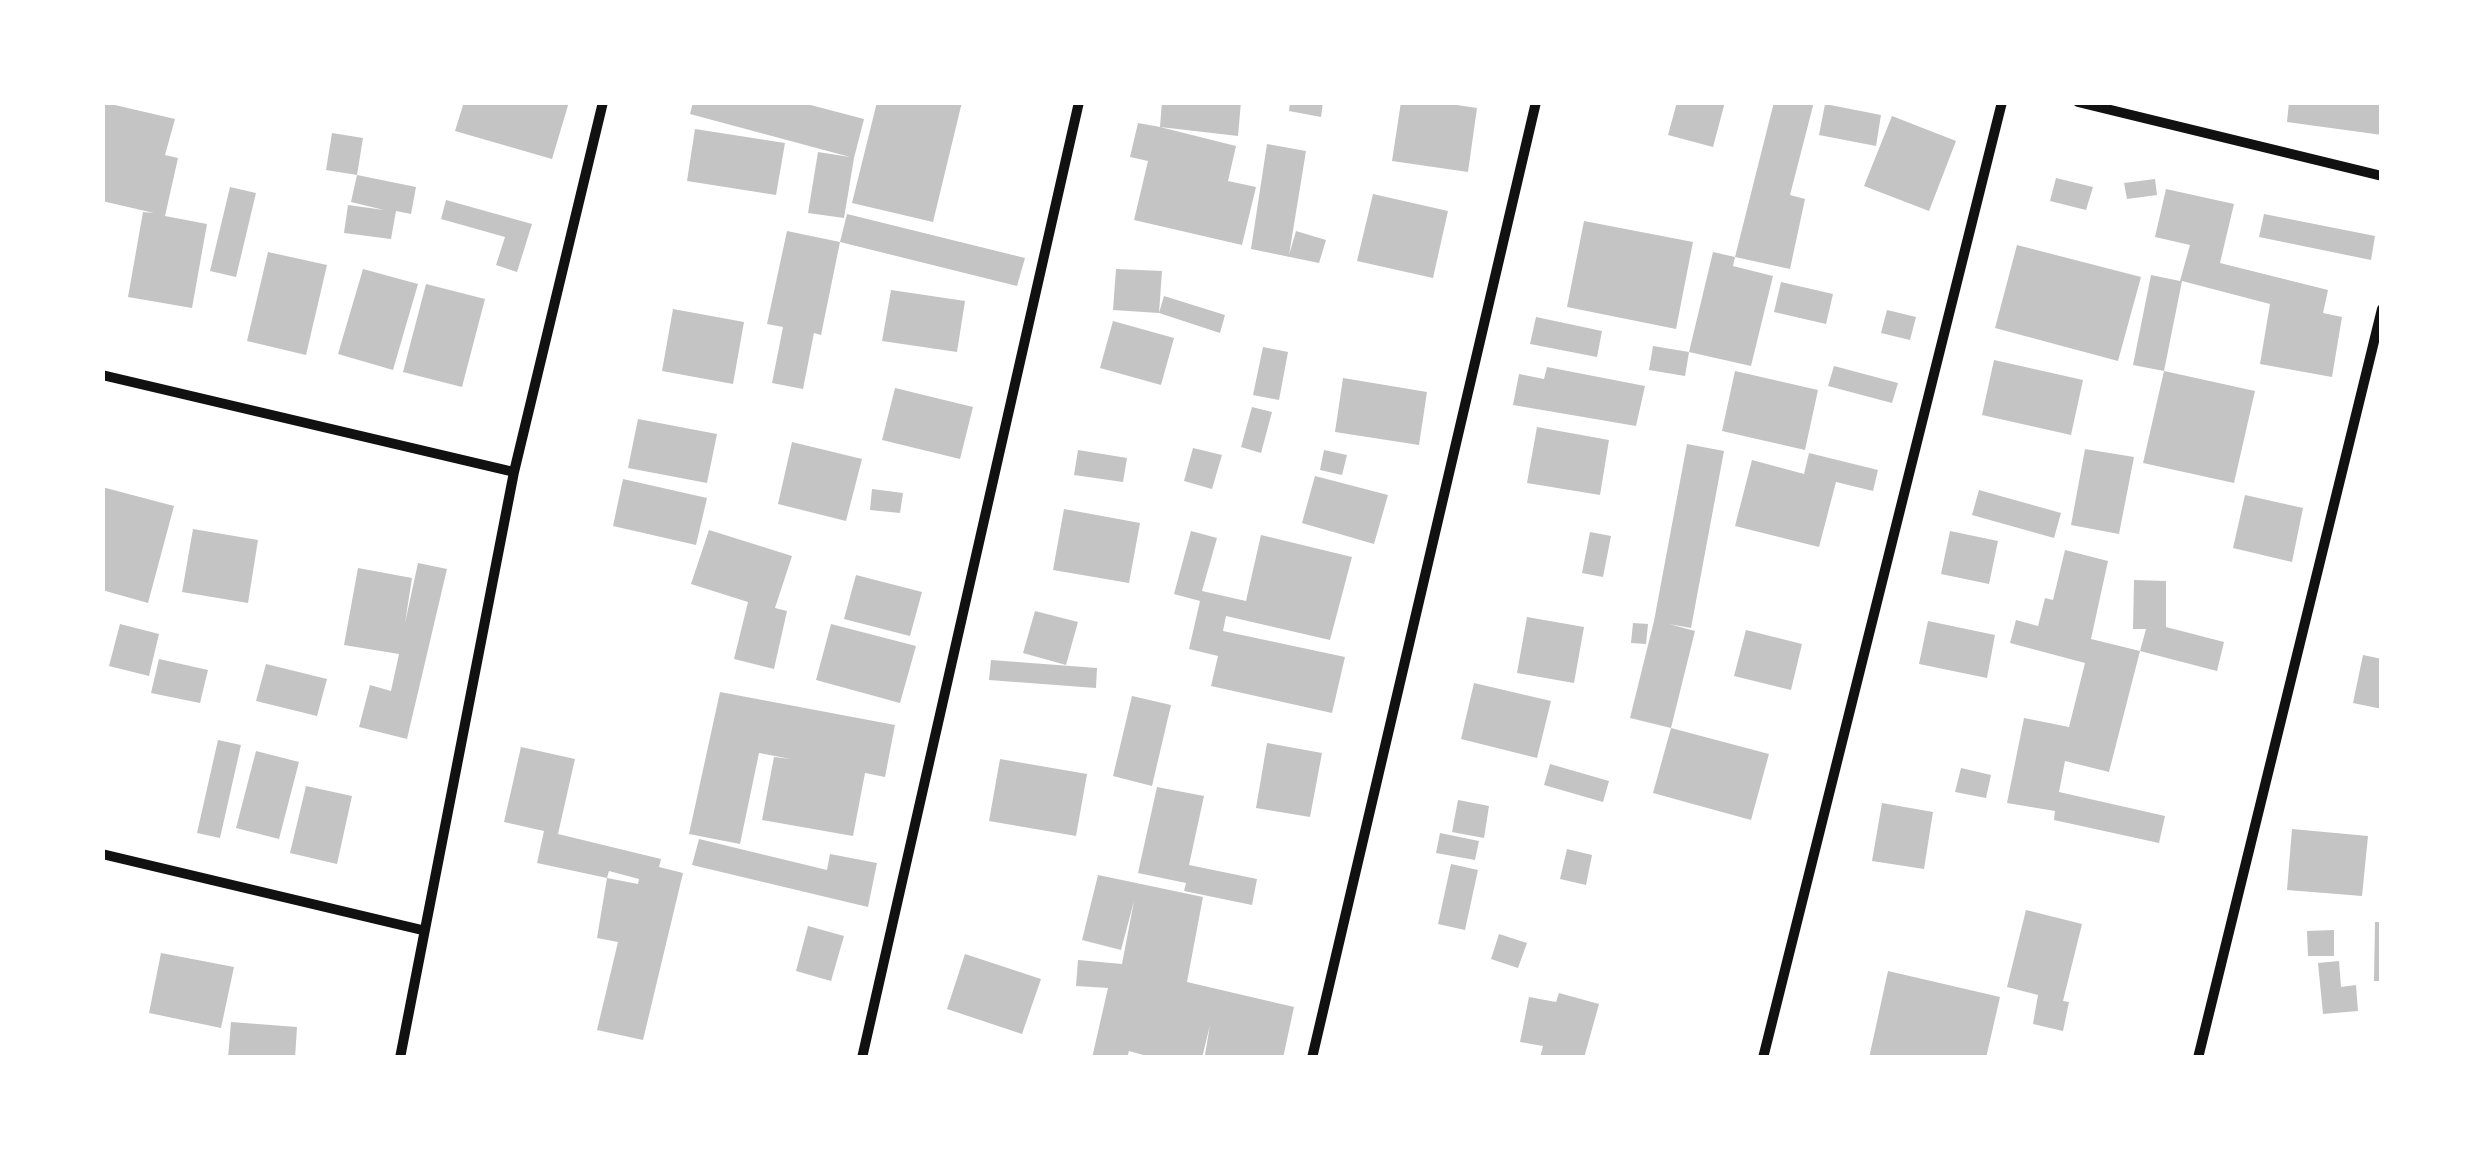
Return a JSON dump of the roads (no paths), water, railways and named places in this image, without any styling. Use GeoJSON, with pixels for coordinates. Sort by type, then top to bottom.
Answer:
{"type":"FeatureCollection","features":[{"type":"Feature","properties":{"kind":"street"},"geometry":{"type":"LineString","coordinates":[[400,1058],[514,472],[603,102]]}},
{"type":"Feature","properties":{"kind":"street"},"geometry":{"type":"LineString","coordinates":[[862,1058],[1079,102]]}},
{"type":"Feature","properties":{"kind":"street"},"geometry":{"type":"LineString","coordinates":[[1312,1058],[1536,102]]}},
{"type":"Feature","properties":{"kind":"street"},"geometry":{"type":"LineString","coordinates":[[1763,1058],[2002,102]]}},
{"type":"Feature","properties":{"kind":"street"},"geometry":{"type":"LineString","coordinates":[[2078,102],[2382,176]]}},
{"type":"Feature","properties":{"kind":"street"},"geometry":{"type":"LineString","coordinates":[[2198,1058],[2382,309]]}},
{"type":"Feature","properties":{"kind":"street"},"geometry":{"type":"LineString","coordinates":[[102,374],[514,472]]}},
{"type":"Feature","properties":{"kind":"street"},"geometry":{"type":"LineString","coordinates":[[102,854],[422,930]]}}]}
